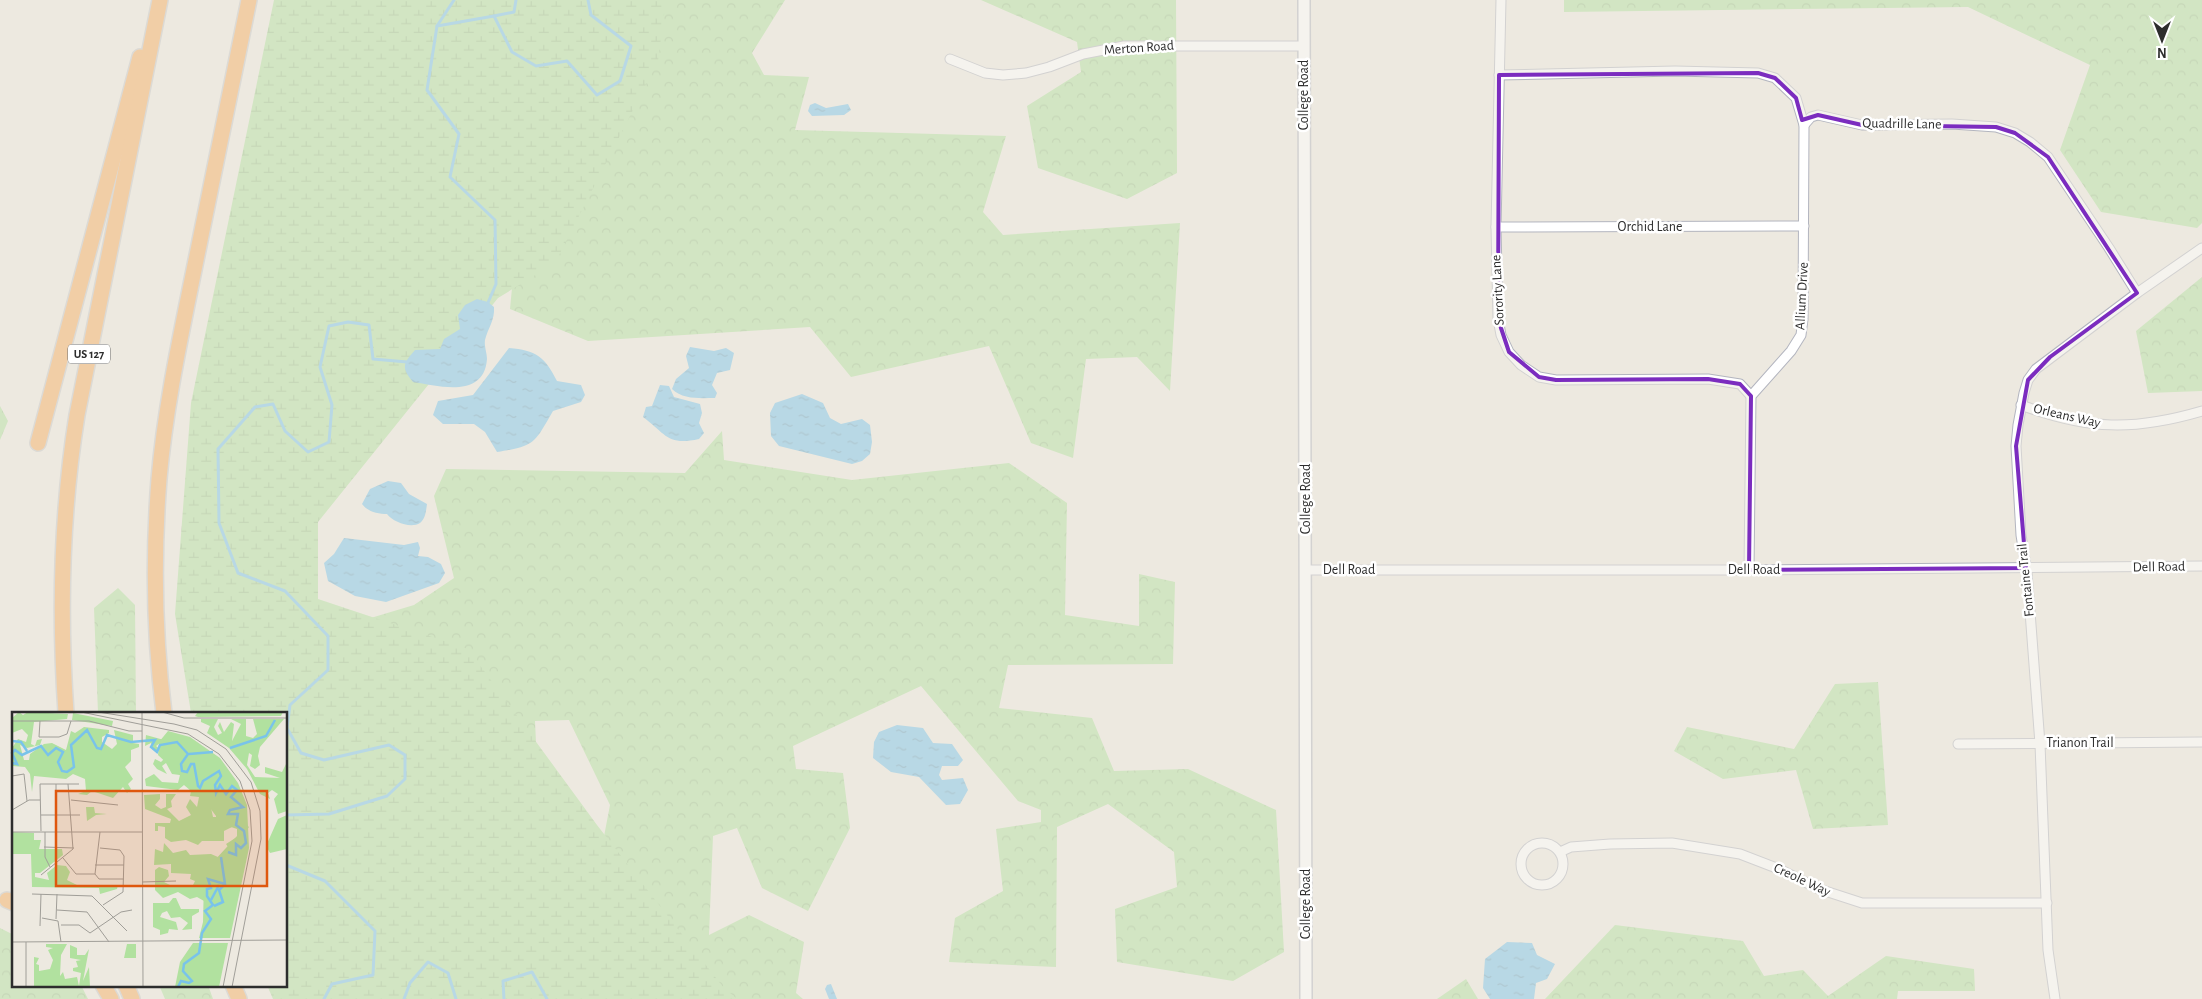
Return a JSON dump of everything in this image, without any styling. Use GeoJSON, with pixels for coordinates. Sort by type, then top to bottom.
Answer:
{"type":"FeatureCollection","features":[{"type":"Feature","properties":{"kind":"highway"},"geometry":{"type":"LineString","coordinates":[[38,443],[131,87],[158,0]]}},
{"type":"Feature","properties":{"kind":"highway","name":"US 127"},"geometry":{"type":"LineString","coordinates":[[66,712],[61,590],[64,522],[70,458],[78,405],[158,0]]}},
{"type":"Feature","properties":{"kind":"highway"},"geometry":{"type":"LineString","coordinates":[[164,712],[156,624],[155,577],[157,508],[163,445],[183,326],[250,0]]}},
{"type":"Feature","properties":{"kind":"highway"},"geometry":{"type":"LineString","coordinates":[[104,986],[111,999]]}},
{"type":"Feature","properties":{"kind":"highway"},"geometry":{"type":"LineString","coordinates":[[126,986],[132,999]]}},
{"type":"Feature","properties":{"kind":"highway"},"geometry":{"type":"LineString","coordinates":[[233,986],[239,999]]}},
{"type":"Feature","properties":{"kind":"street","name":"College Road"},"geometry":{"type":"LineString","coordinates":[[1304,0],[1306,999]]}},
{"type":"Feature","properties":{"kind":"street","name":"Sorority Lane"},"geometry":{"type":"LineString","coordinates":[[1501,0],[1496,227],[1498,319],[1501,335],[1509,352],[1521,365],[1539,376],[1556,380],[1726,380],[1740,384],[1751,396]]}},
{"type":"Feature","properties":{"kind":"street","name":"Merton Road"},"geometry":{"type":"LineString","coordinates":[[950,59],[985,73],[1003,75],[1026,74],[1083,54],[1124,46],[1304,46]]}},
{"type":"Feature","properties":{"kind":"street"},"geometry":{"type":"LineString","coordinates":[[1499,75],[1675,71],[1758,73],[1775,78],[1796,98],[1804,125]]}},
{"type":"Feature","properties":{"kind":"street","name":"Quadrille Lane"},"geometry":{"type":"LineString","coordinates":[[1804,125],[1811,117],[1818,115],[1862,125],[1996,127],[2015,134],[2030,142],[2048,158],[2137,293]]}},
{"type":"Feature","properties":{"kind":"street","name":"Allium Drive"},"geometry":{"type":"LineString","coordinates":[[1751,396],[1791,351],[1801,335],[1804,125]]}},
{"type":"Feature","properties":{"kind":"street","name":"Orchid Lane"},"geometry":{"type":"LineString","coordinates":[[1496,227],[1804,226]]}},
{"type":"Feature","properties":{"kind":"street","name":"Fontaine Trail"},"geometry":{"type":"LineString","coordinates":[[2055,999],[2048,950],[2040,744],[2026,568],[2021,535],[2016,446],[2021,405],[2028,380],[2036,369],[2137,293],[2202,248]]}},
{"type":"Feature","properties":{"kind":"street"},"geometry":{"type":"LineString","coordinates":[[1749,570],[1751,396]]}},
{"type":"Feature","properties":{"kind":"street","name":"Orleans Way"},"geometry":{"type":"LineString","coordinates":[[2021,405],[2093,424],[2121,426],[2155,423],[2202,411]]}},
{"type":"Feature","properties":{"kind":"street","name":"Dell Road"},"geometry":{"type":"LineString","coordinates":[[1306,570],[1749,570],[2202,566]]}},
{"type":"Feature","properties":{"kind":"street","name":"Trianon Trail"},"geometry":{"type":"LineString","coordinates":[[1958,744],[2202,742]]}},
{"type":"Feature","properties":{"kind":"street"},"geometry":{"type":"LineString","coordinates":[[1538,843],[1548,843],[1560,852],[1563,865],[1558,878],[1553,883],[1539,886],[1526,879],[1520,867],[1523,853],[1528,847],[1538,843]]}},
{"type":"Feature","properties":{"kind":"street","name":"Creole Way"},"geometry":{"type":"LineString","coordinates":[[1560,852],[1571,847],[1672,843],[1740,854],[1779,869],[1819,889],[1862,904],[2047,903]]}},
{"type":"Feature","properties":{"kind":"highlighted area"},"geometry":{"type":"Polygon","coordinates":[[[1758,73],[1775,78],[1796,98],[1802,120],[1818,115],[1862,125],[1996,127],[2015,133],[2048,157],[2137,293],[2050,357],[2028,380],[2016,446],[2026,568],[1749,570],[1751,396],[1740,384],[1708,379],[1556,380],[1539,377],[1509,352],[1498,319],[1499,75],[1758,73]]]}},
{"type":"Feature","properties":{"kind":"green space"},"geometry":{"type":"Polygon","coordinates":[[[274,0],[666,0],[658,61],[555,263],[498,298],[318,522],[318,599],[468,649],[597,825],[723,987],[737,999],[273,999],[267,986],[288,986],[288,712],[191,712],[175,614],[191,403],[274,0]]]}},
{"type":"Feature","properties":{"kind":"green space"},"geometry":{"type":"Polygon","coordinates":[[[622,0],[785,0],[752,53],[764,75],[809,77],[795,130],[1006,136],[983,212],[1003,235],[1180,223],[1170,391],[1137,357],[1086,359],[1073,458],[1031,443],[989,346],[851,377],[810,327],[588,341],[510,309],[520,204],[622,0]]]}},
{"type":"Feature","properties":{"kind":"green space"},"geometry":{"type":"Polygon","coordinates":[[[981,0],[1176,0],[1177,173],[1127,199],[1038,168],[1027,106],[1081,72],[1077,42],[981,0]]]}},
{"type":"Feature","properties":{"kind":"green space"},"geometry":{"type":"Polygon","coordinates":[[[1564,0],[2202,0],[2202,223],[2197,228],[2101,212],[2060,150],[2090,65],[1968,7],[1564,12],[1564,0]]]}},
{"type":"Feature","properties":{"kind":"green space"},"geometry":{"type":"Polygon","coordinates":[[[2202,277],[2202,391],[2148,393],[2136,331],[2202,277]]]}},
{"type":"Feature","properties":{"kind":"green space"},"geometry":{"type":"Polygon","coordinates":[[[0,406],[8,421],[0,440],[0,406]]]}},
{"type":"Feature","properties":{"kind":"green space"},"geometry":{"type":"Polygon","coordinates":[[[722,431],[724,460],[852,480],[1009,463],[1067,503],[1065,615],[1139,626],[1139,574],[1175,582],[1173,664],[1008,665],[999,708],[1092,718],[1114,771],[1188,769],[1276,810],[1284,952],[1233,981],[1117,962],[1115,909],[1177,887],[1174,852],[1108,804],[1057,827],[1056,967],[949,962],[955,918],[1003,891],[996,829],[1041,822],[1041,810],[1018,801],[921,686],[793,746],[796,769],[843,773],[850,828],[808,911],[762,888],[737,828],[713,836],[709,935],[749,915],[804,942],[796,993],[803,999],[468,999],[288,768],[597,873],[610,805],[569,720],[535,721],[538,785],[344,626],[414,605],[454,578],[434,496],[446,469],[685,473],[722,431]]]}},
{"type":"Feature","properties":{"kind":"green space"},"geometry":{"type":"Polygon","coordinates":[[[118,588],[135,605],[136,712],[98,712],[94,608],[118,588]]]}},
{"type":"Feature","properties":{"kind":"green space"},"geometry":{"type":"Polygon","coordinates":[[[1878,682],[1888,825],[1813,829],[1796,770],[1723,779],[1674,751],[1687,727],[1794,749],[1835,684],[1878,682]]]}},
{"type":"Feature","properties":{"kind":"green space"},"geometry":{"type":"Polygon","coordinates":[[[1615,925],[1743,941],[1764,976],[1803,970],[1828,996],[1886,956],[1974,969],[1975,991],[1898,991],[1897,999],[1545,999],[1615,925]]]}},
{"type":"Feature","properties":{"kind":"green space"},"geometry":{"type":"Polygon","coordinates":[[[0,928],[12,934],[12,986],[82,986],[88,999],[0,999],[0,928]]]}},
{"type":"Feature","properties":{"kind":"green space"},"geometry":{"type":"Polygon","coordinates":[[[1466,979],[1478,999],[1437,999],[1466,979]]]}},
{"type":"Feature","properties":{"kind":"green space"},"geometry":{"type":"Polygon","coordinates":[[[159,986],[208,986],[213,999],[165,999],[159,986]]]}},
{"type":"Feature","properties":{"kind":"water"},"geometry":{"type":"Polygon","coordinates":[[[815,103],[826,108],[848,104],[851,110],[844,115],[812,116],[808,111],[810,105],[815,103]]]}},
{"type":"Feature","properties":{"kind":"water"},"geometry":{"type":"Polygon","coordinates":[[[477,299],[488,302],[494,307],[485,340],[487,359],[484,372],[478,380],[469,385],[459,387],[435,386],[413,382],[405,369],[406,362],[411,355],[415,350],[440,349],[444,339],[460,329],[458,315],[465,305],[477,299]]]}},
{"type":"Feature","properties":{"kind":"water"},"geometry":{"type":"Polygon","coordinates":[[[690,347],[714,351],[726,348],[734,353],[730,370],[717,373],[712,385],[717,393],[715,398],[687,397],[676,393],[672,389],[676,379],[689,368],[686,356],[690,347]]]}},
{"type":"Feature","properties":{"kind":"water"},"geometry":{"type":"Polygon","coordinates":[[[509,348],[539,356],[557,381],[581,385],[585,395],[581,402],[553,411],[542,430],[532,442],[519,448],[497,452],[485,432],[474,424],[443,424],[433,415],[438,401],[473,395],[509,348]]]}},
{"type":"Feature","properties":{"kind":"water"},"geometry":{"type":"Polygon","coordinates":[[[660,385],[669,386],[674,397],[700,404],[702,413],[699,423],[704,433],[699,439],[688,441],[673,440],[643,417],[646,407],[652,406],[660,385]]]}},
{"type":"Feature","properties":{"kind":"water"},"geometry":{"type":"Polygon","coordinates":[[[802,394],[823,403],[830,418],[841,424],[862,419],[870,425],[872,442],[870,454],[862,461],[852,464],[779,446],[771,436],[770,413],[775,403],[802,394]]]}},
{"type":"Feature","properties":{"kind":"water"},"geometry":{"type":"Polygon","coordinates":[[[388,481],[401,483],[409,494],[427,504],[425,516],[420,523],[416,525],[402,524],[393,520],[387,514],[370,511],[364,507],[362,504],[370,489],[388,481]]]}},
{"type":"Feature","properties":{"kind":"water"},"geometry":{"type":"Polygon","coordinates":[[[344,538],[404,545],[418,542],[420,548],[418,556],[428,557],[441,564],[445,573],[439,583],[386,602],[355,596],[328,581],[324,563],[334,554],[344,538]]]}},
{"type":"Feature","properties":{"kind":"water"},"geometry":{"type":"Polygon","coordinates":[[[897,725],[923,728],[933,743],[952,744],[963,760],[958,766],[942,766],[939,775],[942,780],[963,778],[968,790],[960,804],[946,805],[919,777],[891,772],[873,758],[874,742],[879,732],[897,725]]]}},
{"type":"Feature","properties":{"kind":"water"},"geometry":{"type":"Polygon","coordinates":[[[1507,942],[1532,943],[1537,955],[1555,964],[1547,979],[1536,983],[1534,999],[1490,999],[1483,988],[1485,959],[1507,942]]]}},
{"type":"Feature","properties":{"kind":"water"},"geometry":{"type":"Polygon","coordinates":[[[831,984],[837,999],[829,999],[825,989],[827,985],[831,984]]]}},
{"type":"Feature","properties":{"kind":"waterway"},"geometry":{"type":"LineString","coordinates":[[437,26],[454,0]]}},
{"type":"Feature","properties":{"kind":"waterway"},"geometry":{"type":"LineString","coordinates":[[494,16],[514,12],[516,0]]}},
{"type":"Feature","properties":{"kind":"waterway"},"geometry":{"type":"LineString","coordinates":[[487,305],[496,284],[495,220],[450,177],[459,134],[427,90],[437,26],[494,16],[512,52],[536,66],[567,61],[597,95],[620,81],[631,46],[591,15],[588,0]]}},
{"type":"Feature","properties":{"kind":"waterway"},"geometry":{"type":"LineString","coordinates":[[288,720],[290,705],[328,670],[328,636],[285,591],[238,573],[219,523],[218,449],[255,407],[273,404],[285,431],[308,452],[329,442],[332,405],[320,367],[329,326],[348,322],[369,325],[373,359],[407,362]]}},
{"type":"Feature","properties":{"kind":"waterway"},"geometry":{"type":"LineString","coordinates":[[288,730],[301,753],[324,760],[389,745],[405,755],[405,779],[387,796],[329,814],[288,815]]}},
{"type":"Feature","properties":{"kind":"waterway"},"geometry":{"type":"LineString","coordinates":[[288,866],[325,881],[375,931],[373,975],[332,984],[324,999]]}},
{"type":"Feature","properties":{"kind":"waterway"},"geometry":{"type":"LineString","coordinates":[[404,999],[410,983],[428,962],[448,973],[456,999]]}},
{"type":"Feature","properties":{"kind":"waterway"},"geometry":{"type":"LineString","coordinates":[[504,999],[503,981],[532,972],[547,999]]}}]}
